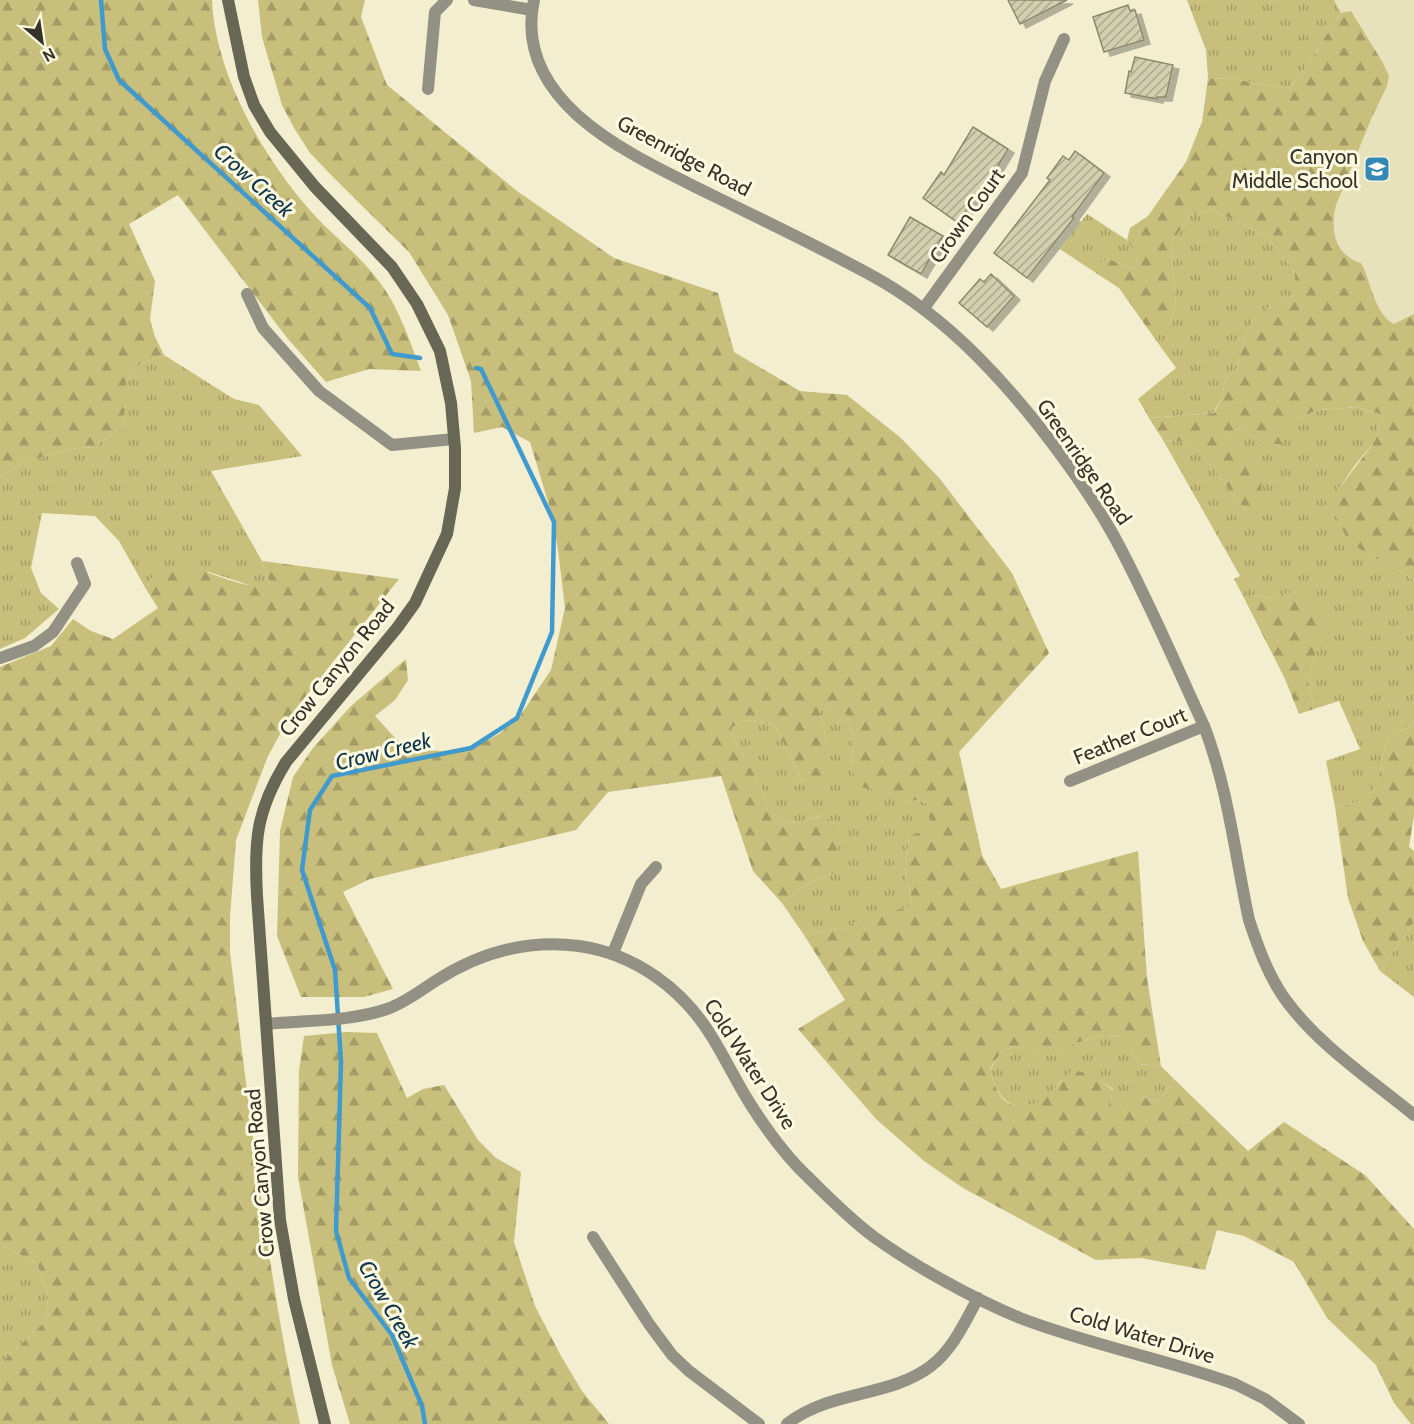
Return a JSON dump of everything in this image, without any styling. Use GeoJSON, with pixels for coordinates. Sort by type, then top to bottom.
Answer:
{"type":"FeatureCollection","features":[{"type":"Feature","properties":{"kind":"main road","name":"Crow Canyon Road"},"geometry":{"type":"LineString","coordinates":[[228,0],[244,77],[254,105],[270,132],[315,187],[392,267],[417,304],[440,351],[451,403],[454,439],[455,488],[447,534],[415,603],[286,762],[271,785],[257,829],[255,856],[280,1220],[294,1299],[325,1424]]}},
{"type":"Feature","properties":{"kind":"street"},"geometry":{"type":"LineString","coordinates":[[428,89],[435,12],[447,0]]}},
{"type":"Feature","properties":{"kind":"street"},"geometry":{"type":"LineString","coordinates":[[474,0],[533,5]]}},
{"type":"Feature","properties":{"kind":"street","name":"Greenridge Road"},"geometry":{"type":"LineString","coordinates":[[533,5],[531,29],[533,47],[540,65],[556,92],[583,122],[632,154],[849,263],[890,286],[924,308],[978,357],[1014,397],[1085,491],[1115,539],[1204,726],[1216,756],[1223,785],[1249,920],[1273,981],[1305,1023],[1328,1045],[1414,1115]]}},
{"type":"Feature","properties":{"kind":"street","name":"Crown Court"},"geometry":{"type":"LineString","coordinates":[[924,308],[1022,173],[1045,81],[1064,39]]}},
{"type":"Feature","properties":{"kind":"street"},"geometry":{"type":"LineString","coordinates":[[247,294],[262,328],[319,391],[392,445],[454,439]]}},
{"type":"Feature","properties":{"kind":"street"},"geometry":{"type":"LineString","coordinates":[[0,658],[34,646],[53,632],[85,584],[77,562]]}},
{"type":"Feature","properties":{"kind":"street","name":"Feather Court"},"geometry":{"type":"LineString","coordinates":[[1070,781],[1204,726]]}},
{"type":"Feature","properties":{"kind":"street"},"geometry":{"type":"LineString","coordinates":[[613,953],[641,884],[656,867]]}},
{"type":"Feature","properties":{"kind":"street","name":"Cold Water Drive"},"geometry":{"type":"LineString","coordinates":[[267,1024],[349,1017],[389,1008],[473,960],[503,949],[525,945],[556,944],[613,953],[646,970],[676,991],[696,1013],[712,1036],[749,1102],[773,1137],[807,1177],[873,1236],[921,1267],[1019,1317],[1235,1384],[1265,1399],[1299,1424]]}},
{"type":"Feature","properties":{"kind":"street"},"geometry":{"type":"LineString","coordinates":[[593,1237],[649,1324],[672,1355],[689,1371],[759,1424]]}},
{"type":"Feature","properties":{"kind":"street"},"geometry":{"type":"LineString","coordinates":[[787,1424],[800,1413],[821,1404],[908,1380],[932,1365],[952,1343],[978,1298]]}},
{"type":"Feature","properties":{"kind":"shaded area","name":"Canyon Middle School"},"geometry":{"type":"Polygon","coordinates":[[[1334,0],[1414,0],[1414,321],[1390,333],[1331,236],[1328,201],[1375,77],[1334,0]]]}},
{"type":"Feature","properties":{"kind":"green space"},"geometry":{"type":"Polygon","coordinates":[[[0,0],[212,0],[215,27],[231,83],[258,137],[274,163],[308,208],[370,270],[385,290],[403,324],[421,371],[369,369],[326,382],[288,339],[178,195],[129,224],[155,281],[150,319],[155,337],[164,355],[138,365],[126,382],[126,404],[122,427],[94,447],[70,449],[25,462],[0,477],[0,0]]]}},
{"type":"Feature","properties":{"kind":"green space"},"geometry":{"type":"Polygon","coordinates":[[[258,0],[365,0],[361,17],[387,85],[517,191],[614,258],[718,293],[734,352],[800,391],[847,395],[901,438],[940,479],[1012,573],[1049,653],[959,752],[982,855],[1001,889],[1138,851],[1147,978],[1161,1066],[1140,1064],[1125,1036],[1102,1035],[1073,1044],[1053,1056],[1017,1046],[1002,1051],[990,1069],[998,1091],[1002,1098],[1013,1105],[1028,1105],[1046,1098],[1072,1071],[1087,1072],[1113,1090],[1110,1104],[1125,1111],[1131,1096],[1141,1096],[1156,1103],[1165,1094],[1173,1078],[1248,1151],[1284,1122],[1365,1175],[1414,1229],[1414,1424],[1411,1424],[1394,1403],[1376,1365],[1327,1318],[1294,1262],[1244,1236],[1217,1230],[1205,1270],[1141,1258],[1096,1260],[963,1188],[924,1161],[876,1119],[798,1029],[845,1000],[804,935],[845,928],[863,919],[907,907],[912,899],[905,876],[909,836],[922,831],[930,821],[927,803],[917,800],[902,803],[888,792],[859,787],[851,768],[854,737],[840,700],[819,711],[828,747],[823,789],[813,794],[802,781],[774,724],[743,720],[730,729],[757,779],[766,803],[781,823],[804,822],[823,815],[838,826],[837,846],[846,862],[834,873],[811,882],[782,903],[753,871],[721,776],[608,792],[576,830],[370,879],[343,892],[393,989],[364,997],[301,997],[277,936],[280,831],[293,777],[313,748],[351,706],[406,659],[408,680],[395,700],[375,716],[397,740],[424,750],[457,752],[475,747],[499,734],[520,716],[551,670],[565,608],[552,515],[530,442],[502,427],[474,433],[471,381],[448,315],[409,252],[310,153],[294,128],[282,105],[262,37],[258,0]]]}},
{"type":"Feature","properties":{"kind":"green space"},"geometry":{"type":"Polygon","coordinates":[[[1187,0],[1334,0],[1341,13],[1289,89],[1234,79],[1208,78],[1206,50],[1187,0]]]}},
{"type":"Feature","properties":{"kind":"green space"},"geometry":{"type":"Polygon","coordinates":[[[1351,11],[1389,76],[1387,86],[1336,205],[1334,232],[1345,254],[1361,263],[1377,305],[1387,319],[1394,324],[1414,314],[1414,580],[1348,541],[1335,514],[1338,490],[1374,442],[1383,415],[1356,407],[1318,410],[1291,421],[1281,444],[1266,444],[1240,428],[1227,435],[1261,480],[1262,509],[1251,517],[1199,451],[1183,442],[1163,440],[1149,418],[1214,413],[1222,398],[1225,381],[1237,368],[1245,336],[1257,313],[1295,295],[1295,272],[1268,238],[1239,222],[1210,210],[1191,215],[1172,242],[1176,302],[1171,322],[1155,339],[1119,288],[1090,269],[1109,259],[1134,269],[1138,256],[1127,240],[1130,228],[1148,216],[1186,162],[1202,122],[1208,78],[1234,79],[1289,89],[1341,13],[1351,11]]]}},
{"type":"Feature","properties":{"kind":"green space"},"geometry":{"type":"Polygon","coordinates":[[[1210,210],[1239,222],[1268,238],[1295,272],[1295,295],[1257,313],[1245,336],[1237,368],[1225,381],[1222,398],[1213,413],[1149,418],[1138,399],[1176,368],[1155,339],[1171,322],[1176,302],[1172,242],[1191,215],[1210,210]]]}},
{"type":"Feature","properties":{"kind":"green space"},"geometry":{"type":"Polygon","coordinates":[[[1087,214],[1127,240],[1138,256],[1134,269],[1109,259],[1090,269],[1060,249],[1087,214]]]}},
{"type":"Feature","properties":{"kind":"green space"},"geometry":{"type":"Polygon","coordinates":[[[164,355],[234,399],[259,405],[302,456],[211,471],[262,561],[270,584],[258,588],[209,572],[154,574],[146,589],[119,541],[95,516],[42,513],[31,568],[41,593],[59,609],[25,638],[0,649],[0,477],[25,462],[70,449],[94,447],[122,427],[126,404],[126,382],[138,365],[164,355]]]}},
{"type":"Feature","properties":{"kind":"green space"},"geometry":{"type":"Polygon","coordinates":[[[1356,407],[1383,415],[1374,442],[1338,490],[1372,557],[1389,564],[1414,580],[1414,720],[1410,726],[1388,736],[1376,784],[1371,792],[1363,799],[1351,804],[1335,807],[1326,761],[1360,749],[1339,701],[1314,709],[1308,681],[1316,652],[1325,636],[1290,593],[1272,598],[1242,594],[1234,579],[1240,576],[1163,440],[1183,442],[1199,451],[1251,517],[1239,453],[1227,435],[1240,428],[1266,444],[1291,421],[1318,410],[1356,407]]]}},
{"type":"Feature","properties":{"kind":"green space"},"geometry":{"type":"Polygon","coordinates":[[[262,561],[399,579],[290,716],[268,756],[236,840],[230,917],[230,953],[268,1249],[300,1424],[0,1424],[0,1364],[46,1321],[48,1295],[37,1264],[5,1247],[0,1249],[0,667],[51,646],[73,619],[91,631],[113,639],[158,608],[146,589],[156,573],[169,568],[183,567],[258,586],[270,584],[262,561]]]}},
{"type":"Feature","properties":{"kind":"green space"},"geometry":{"type":"Polygon","coordinates":[[[1290,593],[1316,600],[1327,616],[1325,636],[1316,652],[1308,681],[1314,709],[1299,714],[1285,679],[1242,594],[1272,598],[1290,593]]]}},
{"type":"Feature","properties":{"kind":"green space"},"geometry":{"type":"Polygon","coordinates":[[[840,699],[854,737],[851,768],[873,788],[888,792],[902,803],[917,800],[927,803],[931,821],[922,831],[909,836],[905,876],[912,899],[907,908],[863,919],[845,928],[804,935],[782,903],[811,882],[834,873],[838,826],[822,815],[804,822],[781,823],[766,803],[757,779],[730,729],[743,720],[774,724],[802,781],[828,747],[819,711],[840,699]]]}},
{"type":"Feature","properties":{"kind":"green space"},"geometry":{"type":"Polygon","coordinates":[[[1414,720],[1414,815],[1409,847],[1414,851],[1414,922],[1380,971],[1363,941],[1348,898],[1335,807],[1351,804],[1371,792],[1376,784],[1388,736],[1410,726],[1414,720]]]}},
{"type":"Feature","properties":{"kind":"green space"},"geometry":{"type":"Polygon","coordinates":[[[1414,922],[1414,997],[1380,971],[1414,922]]]}},
{"type":"Feature","properties":{"kind":"green space"},"geometry":{"type":"Polygon","coordinates":[[[347,1032],[377,1033],[407,1098],[423,1089],[444,1085],[478,1140],[496,1158],[521,1172],[514,1242],[535,1306],[582,1391],[609,1424],[350,1424],[332,1365],[298,1177],[299,1071],[304,1036],[347,1032]]]}},
{"type":"Feature","properties":{"kind":"green space"},"geometry":{"type":"Polygon","coordinates":[[[1102,1035],[1126,1036],[1131,1051],[1140,1064],[1161,1066],[1173,1078],[1165,1094],[1156,1103],[1141,1096],[1125,1111],[1110,1104],[1113,1089],[1103,1083],[1062,1080],[1043,1101],[1023,1107],[1014,1106],[1008,1102],[997,1089],[990,1070],[1002,1051],[1017,1046],[1053,1055],[1073,1044],[1102,1035]]]}},
{"type":"Feature","properties":{"kind":"green space"},"geometry":{"type":"Polygon","coordinates":[[[5,1247],[37,1264],[48,1295],[46,1321],[0,1364],[0,1249],[5,1247]]]}},
{"type":"Feature","properties":{"kind":"building"},"geometry":{"type":"Polygon","coordinates":[[[1008,0],[1067,0],[1020,24],[1008,0]]]}},
{"type":"Feature","properties":{"kind":"building"},"geometry":{"type":"Polygon","coordinates":[[[1128,5],[1130,11],[1135,10],[1144,40],[1104,52],[1093,17],[1128,5]]]}},
{"type":"Feature","properties":{"kind":"building"},"geometry":{"type":"Polygon","coordinates":[[[1135,57],[1173,65],[1166,97],[1157,97],[1157,99],[1125,93],[1129,71],[1131,72],[1135,57]]]}},
{"type":"Feature","properties":{"kind":"building"},"geometry":{"type":"Polygon","coordinates":[[[973,127],[1008,149],[989,181],[957,222],[923,198],[941,172],[944,175],[973,127]]]}},
{"type":"Feature","properties":{"kind":"building"},"geometry":{"type":"Polygon","coordinates":[[[1075,151],[1104,173],[1072,217],[1074,218],[1027,278],[994,253],[1050,180],[1047,178],[1063,156],[1069,160],[1075,151]]]}},
{"type":"Feature","properties":{"kind":"building"},"geometry":{"type":"Polygon","coordinates":[[[910,217],[943,236],[921,274],[888,255],[910,217]]]}},
{"type":"Feature","properties":{"kind":"building"},"geometry":{"type":"Polygon","coordinates":[[[991,274],[1014,296],[987,327],[959,303],[980,279],[984,282],[991,274]]]}},
{"type":"Feature","properties":{"kind":"waterway","name":"Crow Creek"},"geometry":{"type":"LineString","coordinates":[[101,0],[105,49],[119,80],[370,308],[392,354],[420,358]]}},
{"type":"Feature","properties":{"kind":"waterway","name":"Crow Creek"},"geometry":{"type":"LineString","coordinates":[[425,1424],[422,1406],[392,1335],[349,1278],[336,1231],[341,1062],[335,970],[302,870],[310,810],[332,776],[471,748],[517,718],[552,632],[554,522],[481,369],[476,368]]}},
{"type":"Feature","properties":{"kind":"place","name":"Canyon Middle School"},"geometry":{"type":"Point","coordinates":[1377,169]}}]}
